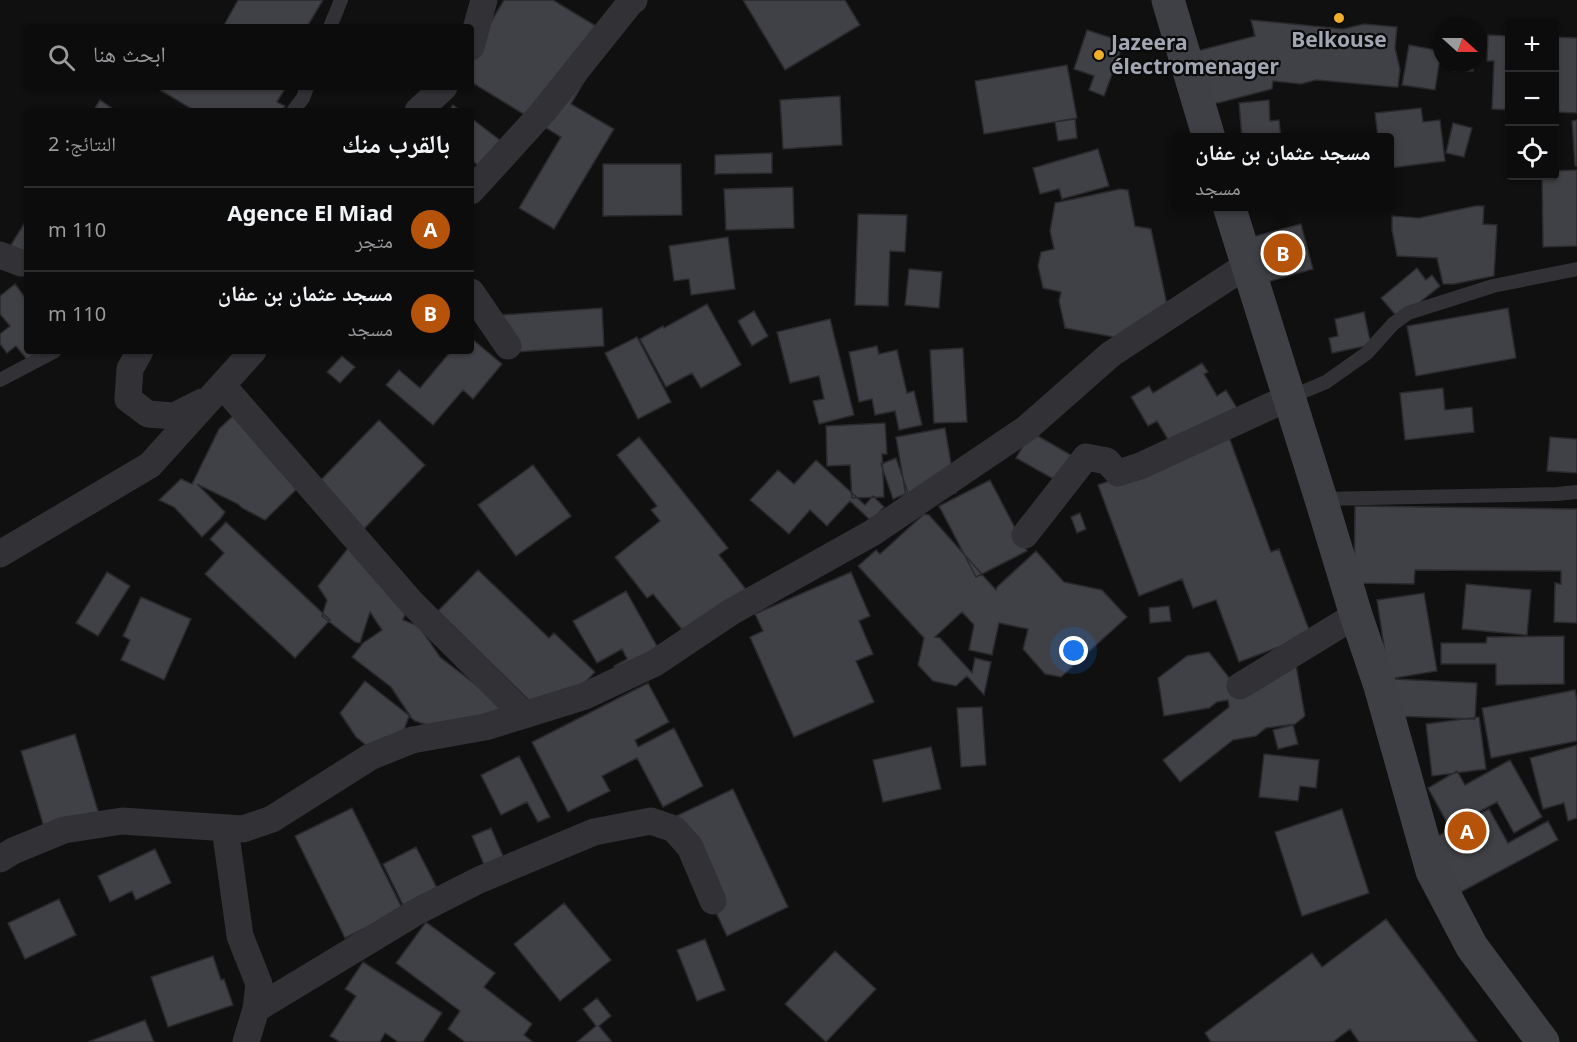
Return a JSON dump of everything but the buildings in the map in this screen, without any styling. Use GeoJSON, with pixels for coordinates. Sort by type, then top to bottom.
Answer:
{"type":"FeatureCollection","features":[{"type":"Feature","properties":{"kind":"main road"},"geometry":{"type":"LineString","coordinates":[[1168,0],[1208,133]]}},
{"type":"Feature","properties":{"kind":"main road"},"geometry":{"type":"LineString","coordinates":[[1230,211],[1380,686],[1432,871],[1472,947],[1543,1042]]}},
{"type":"Feature","properties":{"kind":"street"},"geometry":{"type":"LineString","coordinates":[[474,36],[484,0]]}},
{"type":"Feature","properties":{"kind":"street"},"geometry":{"type":"LineString","coordinates":[[474,188],[542,113],[634,0]]}},
{"type":"Feature","properties":{"kind":"street"},"geometry":{"type":"LineString","coordinates":[[421,108],[441,90]]}},
{"type":"Feature","properties":{"kind":"street"},"geometry":{"type":"LineString","coordinates":[[0,255],[24,263]]}},
{"type":"Feature","properties":{"kind":"street"},"geometry":{"type":"LineString","coordinates":[[0,859],[64,830],[122,821],[243,829],[272,819],[370,757],[412,740],[484,727],[585,696],[655,663],[731,612],[872,533],[1027,428],[1111,354],[1247,265]]}},
{"type":"Feature","properties":{"kind":"street"},"geometry":{"type":"LineString","coordinates":[[474,296],[508,346]]}},
{"type":"Feature","properties":{"kind":"street"},"geometry":{"type":"LineString","coordinates":[[138,354],[130,369],[128,399],[148,414],[174,416],[218,391]]}},
{"type":"Feature","properties":{"kind":"street"},"geometry":{"type":"LineString","coordinates":[[0,554],[150,465],[250,354]]}},
{"type":"Feature","properties":{"kind":"street"},"geometry":{"type":"LineString","coordinates":[[218,391],[412,603],[524,715]]}},
{"type":"Feature","properties":{"kind":"street"},"geometry":{"type":"LineString","coordinates":[[1025,535],[1086,458],[1107,461],[1119,473],[1140,466],[1288,398]]}},
{"type":"Feature","properties":{"kind":"street"},"geometry":{"type":"LineString","coordinates":[[1240,686],[1356,615]]}},
{"type":"Feature","properties":{"kind":"street"},"geometry":{"type":"LineString","coordinates":[[256,1009],[428,906],[479,880],[594,832],[651,821],[674,830],[690,848],[713,901]]}},
{"type":"Feature","properties":{"kind":"street"},"geometry":{"type":"LineString","coordinates":[[225,828],[240,936],[259,984],[256,1009],[246,1042]]}},
{"type":"Feature","properties":{"kind":"lane"},"geometry":{"type":"LineString","coordinates":[[331,24],[341,0]]}},
{"type":"Feature","properties":{"kind":"lane"},"geometry":{"type":"LineString","coordinates":[[295,108],[306,90]]}},
{"type":"Feature","properties":{"kind":"lane"},"geometry":{"type":"LineString","coordinates":[[1288,398],[1326,382],[1367,353],[1393,324],[1407,313],[1493,286],[1577,269]]}},
{"type":"Feature","properties":{"kind":"lane"},"geometry":{"type":"LineString","coordinates":[[0,380],[49,354]]}},
{"type":"Feature","properties":{"kind":"lane"},"geometry":{"type":"LineString","coordinates":[[1321,499],[1577,492]]}},
{"type":"Feature","properties":{"kind":"place","name":"Belkouse"},"geometry":{"type":"Point","coordinates":[1339,18]}},
{"type":"Feature","properties":{"kind":"place","name":"Jazeera électromenager"},"geometry":{"type":"Point","coordinates":[1099,55]}},
{"type":"Feature","properties":{"kind":"place","name":"مسجد عثمان بن عفان"},"geometry":{"type":"Point","coordinates":[1283,253]}},
{"type":"Feature","properties":{"kind":"place","name":"Agence El Miad"},"geometry":{"type":"Point","coordinates":[1467,831]}}]}
